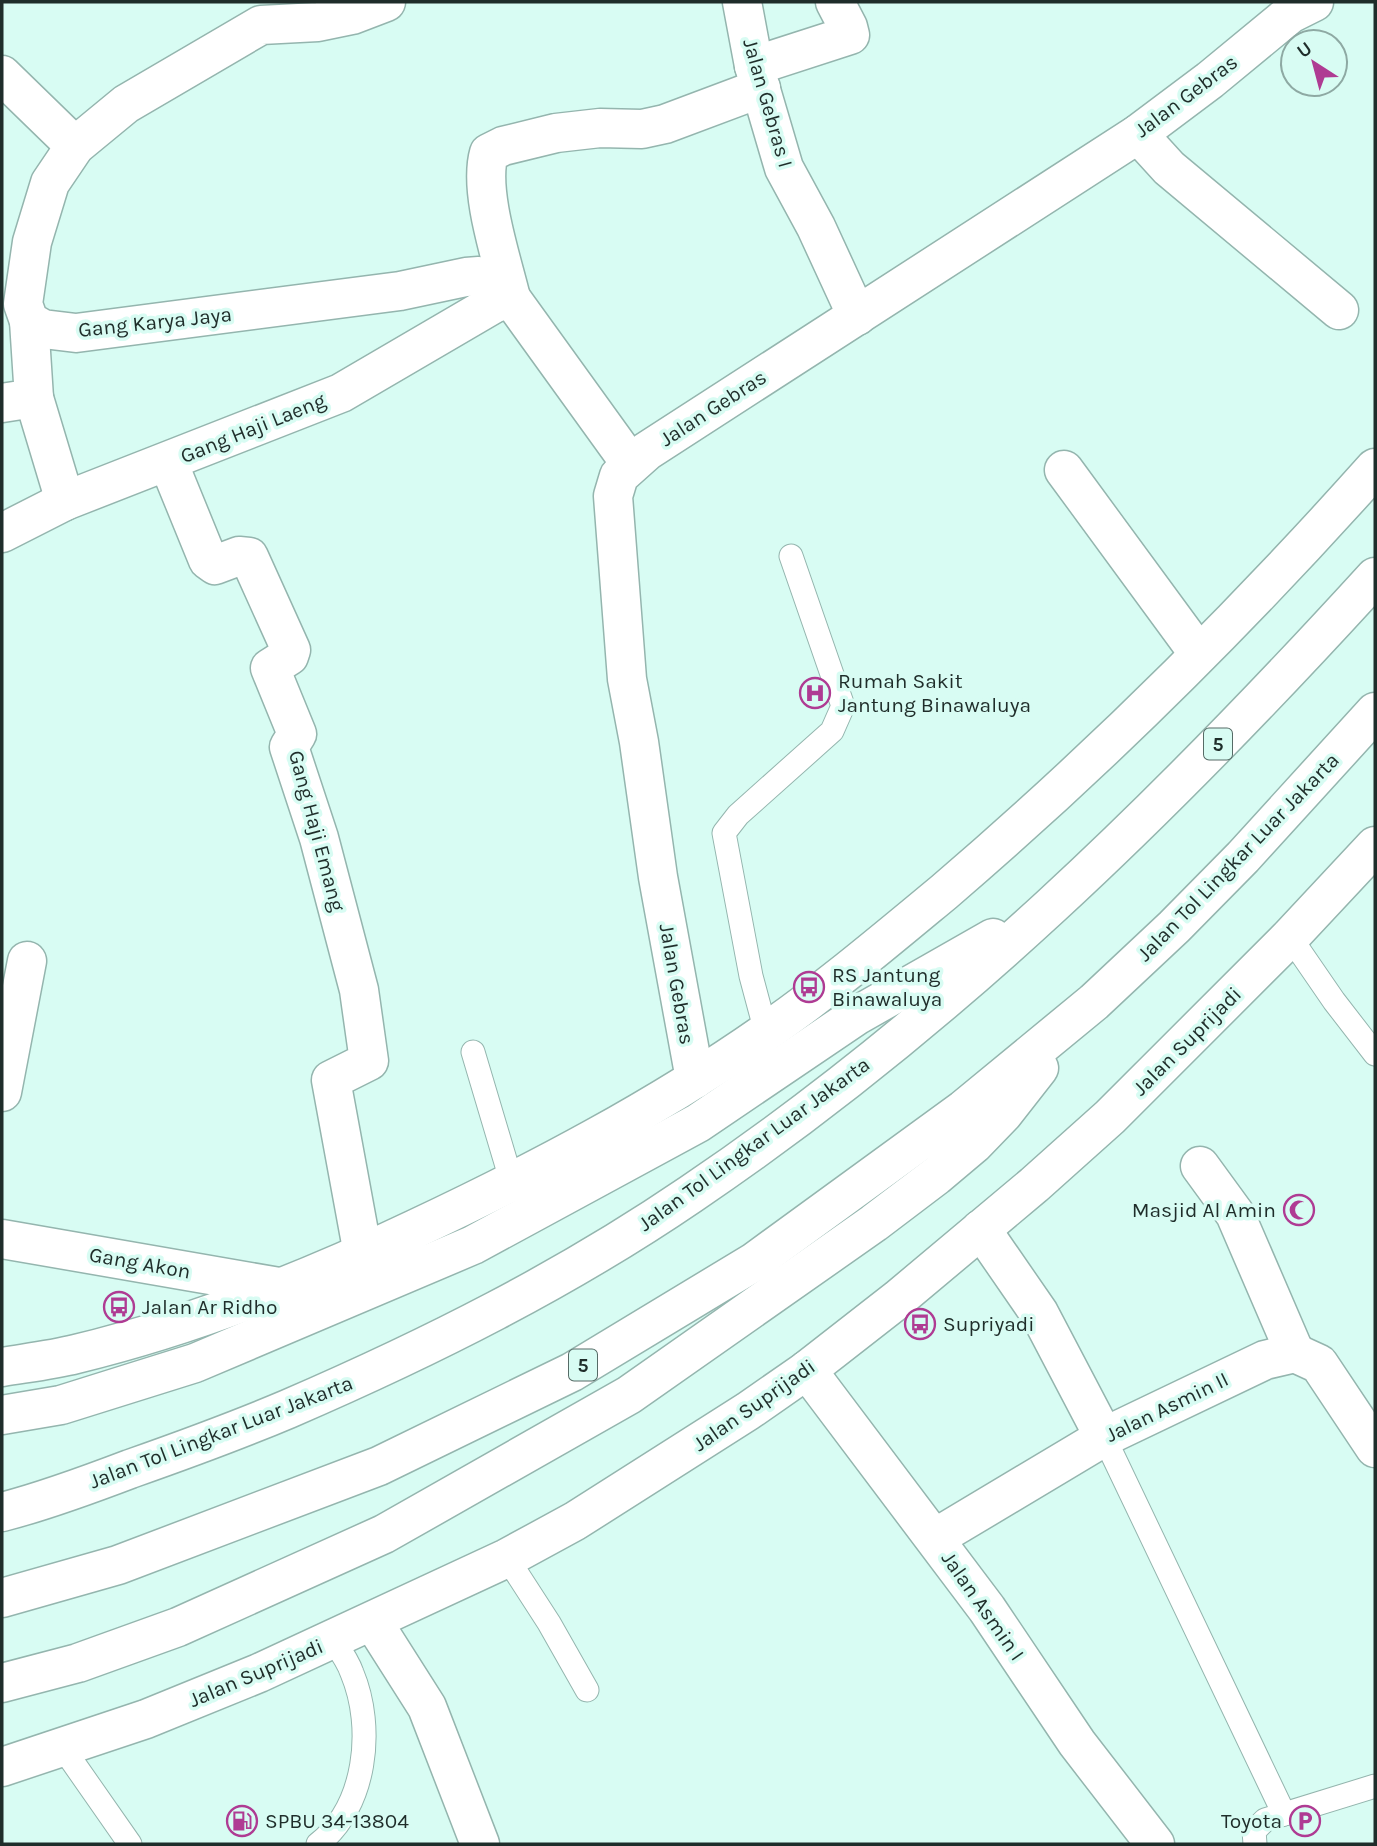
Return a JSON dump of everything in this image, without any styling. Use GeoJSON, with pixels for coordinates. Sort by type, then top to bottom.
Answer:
{"type":"FeatureCollection","features":[{"type":"Feature","properties":{"kind":"main road"},"geometry":{"type":"LineString","coordinates":[[65,500],[18,401],[29,321],[23,304],[32,242],[50,183],[75,145],[126,104],[251,13],[318,22],[352,15],[386,2]]}},
{"type":"Feature","properties":{"kind":"main road","name":"Jalan Gebras I"},"geometry":{"type":"LineString","coordinates":[[742,2],[757,77],[784,168],[816,227],[857,316]]}},
{"type":"Feature","properties":{"kind":"main road"},"geometry":{"type":"LineString","coordinates":[[630,463],[503,301],[488,196],[486,163],[489,153],[503,146],[556,133],[600,128],[642,129],[665,124],[757,77],[850,35],[835,2]]}},
{"type":"Feature","properties":{"kind":"main road","name":"Jalan Gebras"},"geometry":{"type":"LineString","coordinates":[[695,1079],[658,877],[639,742],[627,680],[613,496],[619,476],[630,463],[1138,134],[1210,80],[1295,6]]}},
{"type":"Feature","properties":{"kind":"main road"},"geometry":{"type":"LineString","coordinates":[[2,75],[75,145]]}},
{"type":"Feature","properties":{"kind":"main road"},"geometry":{"type":"LineString","coordinates":[[1138,134],[1169,168],[1339,310]]}},
{"type":"Feature","properties":{"kind":"main road","name":"Gang Karya Jaya"},"geometry":{"type":"LineString","coordinates":[[29,321],[43,329],[76,333],[400,291],[472,276],[485,280],[503,301]]}},
{"type":"Feature","properties":{"kind":"main road","name":"Gang Haji Laeng"},"geometry":{"type":"LineString","coordinates":[[2,533],[65,500],[341,393],[503,301]]}},
{"type":"Feature","properties":{"kind":"main road","name":"Gang Haji Emang"},"geometry":{"type":"LineString","coordinates":[[168,462],[208,560],[215,565],[239,556],[249,557],[291,650],[289,656],[270,668],[298,734],[289,747],[319,838],[359,990],[369,1061],[331,1080],[363,1254]]}},
{"type":"Feature","properties":{"kind":"main road"},"geometry":{"type":"LineString","coordinates":[[2,1367],[72,1355],[141,1336],[363,1254],[512,1184],[695,1079],[766,1032],[832,983],[1025,823],[1199,654],[1316,534],[1375,468]]}},
{"type":"Feature","properties":{"kind":"main road"},"geometry":{"type":"LineString","coordinates":[[1064,470],[1199,654]]}},
{"type":"Feature","properties":{"kind":"main road","name":"Jalan Tol Lingkar Luar Jakarta"},"geometry":{"type":"LineString","coordinates":[[2,1512],[234,1432],[353,1381],[496,1312],[590,1258],[691,1194],[778,1132],[916,1025],[989,964],[1054,905],[1240,722],[1375,577]]}},
{"type":"Feature","properties":{"kind":"main road","name":"Jalan Tol Lingkar Luar Jakarta"},"geometry":{"type":"LineString","coordinates":[[2,1598],[117,1565],[379,1466],[572,1372],[754,1262],[964,1109],[1094,1002],[1244,857],[1375,712]]}},
{"type":"Feature","properties":{"kind":"main road","name":"Jalan Suprijadi"},"geometry":{"type":"LineString","coordinates":[[2,1767],[146,1719],[260,1673],[373,1622],[507,1558],[575,1521],[682,1455],[807,1370],[898,1299],[1034,1185],[1136,1094],[1375,846]]}},
{"type":"Feature","properties":{"kind":"main road"},"geometry":{"type":"LineString","coordinates":[[2,1415],[61,1405],[195,1363],[473,1245],[698,1123],[856,1016],[1054,905]]}},
{"type":"Feature","properties":{"kind":"main road"},"geometry":{"type":"LineString","coordinates":[[2,1091],[27,961]]}},
{"type":"Feature","properties":{"kind":"main road"},"geometry":{"type":"LineString","coordinates":[[2,1683],[78,1662],[178,1627],[384,1534],[629,1395],[874,1223],[965,1152],[1003,1114],[1094,1002]]}},
{"type":"Feature","properties":{"kind":"main road"},"geometry":{"type":"LineString","coordinates":[[1200,1166],[1235,1214],[1295,1353],[1320,1364],[1375,1448]]}},
{"type":"Feature","properties":{"kind":"main road"},"geometry":{"type":"LineString","coordinates":[[981,1228],[1039,1313],[1104,1437]]}},
{"type":"Feature","properties":{"kind":"main road","name":"Gang Akon"},"geometry":{"type":"LineString","coordinates":[[2,1239],[279,1287]]}},
{"type":"Feature","properties":{"kind":"main road","name":"Jalan Asmin II"},"geometry":{"type":"LineString","coordinates":[[935,1538],[1104,1437],[1265,1360],[1295,1353]]}},
{"type":"Feature","properties":{"kind":"main road","name":"Jalan Asmin I"},"geometry":{"type":"LineString","coordinates":[[807,1370],[987,1609],[1076,1743],[1155,1844]]}},
{"type":"Feature","properties":{"kind":"main road"},"geometry":{"type":"LineString","coordinates":[[373,1622],[427,1707],[480,1844]]}},
{"type":"Feature","properties":{"kind":"lane"},"geometry":{"type":"LineString","coordinates":[[766,1032],[751,976],[724,834],[738,815],[832,731],[843,706],[791,556]]}},
{"type":"Feature","properties":{"kind":"lane"},"geometry":{"type":"LineString","coordinates":[[1290,937],[1375,1054]]}},
{"type":"Feature","properties":{"kind":"lane"},"geometry":{"type":"LineString","coordinates":[[473,1052],[512,1184]]}},
{"type":"Feature","properties":{"kind":"lane"},"geometry":{"type":"LineString","coordinates":[[1104,1437],[1284,1814]]}},
{"type":"Feature","properties":{"kind":"lane"},"geometry":{"type":"LineString","coordinates":[[507,1558],[549,1623],[587,1690]]}},
{"type":"Feature","properties":{"kind":"lane"},"geometry":{"type":"LineString","coordinates":[[318,1844],[343,1817],[353,1800],[363,1746],[359,1693],[352,1672],[333,1640]]}},
{"type":"Feature","properties":{"kind":"lane"},"geometry":{"type":"LineString","coordinates":[[63,1748],[130,1844]]}},
{"type":"Feature","properties":{"kind":"lane"},"geometry":{"type":"LineString","coordinates":[[1255,1844],[1254,1831],[1265,1820],[1375,1786]]}},
{"type":"Feature","properties":{"kind":"place","name":"Rumah Sakit Jantung Binawaluya"},"geometry":{"type":"Point","coordinates":[815,693]}},
{"type":"Feature","properties":{"kind":"place","name":"RS Jantung Binawaluya"},"geometry":{"type":"Point","coordinates":[809,987]}},
{"type":"Feature","properties":{"kind":"place","name":"Masjid Al Amin"},"geometry":{"type":"Point","coordinates":[1299,1210]}},
{"type":"Feature","properties":{"kind":"place","name":"Jalan Ar Ridho"},"geometry":{"type":"Point","coordinates":[119,1307]}},
{"type":"Feature","properties":{"kind":"place","name":"Supriyadi"},"geometry":{"type":"Point","coordinates":[920,1324]}},
{"type":"Feature","properties":{"kind":"place","name":"SPBU 34-13804"},"geometry":{"type":"Point","coordinates":[242,1821]}},
{"type":"Feature","properties":{"kind":"place","name":"Toyota"},"geometry":{"type":"Point","coordinates":[1305,1821]}}]}
